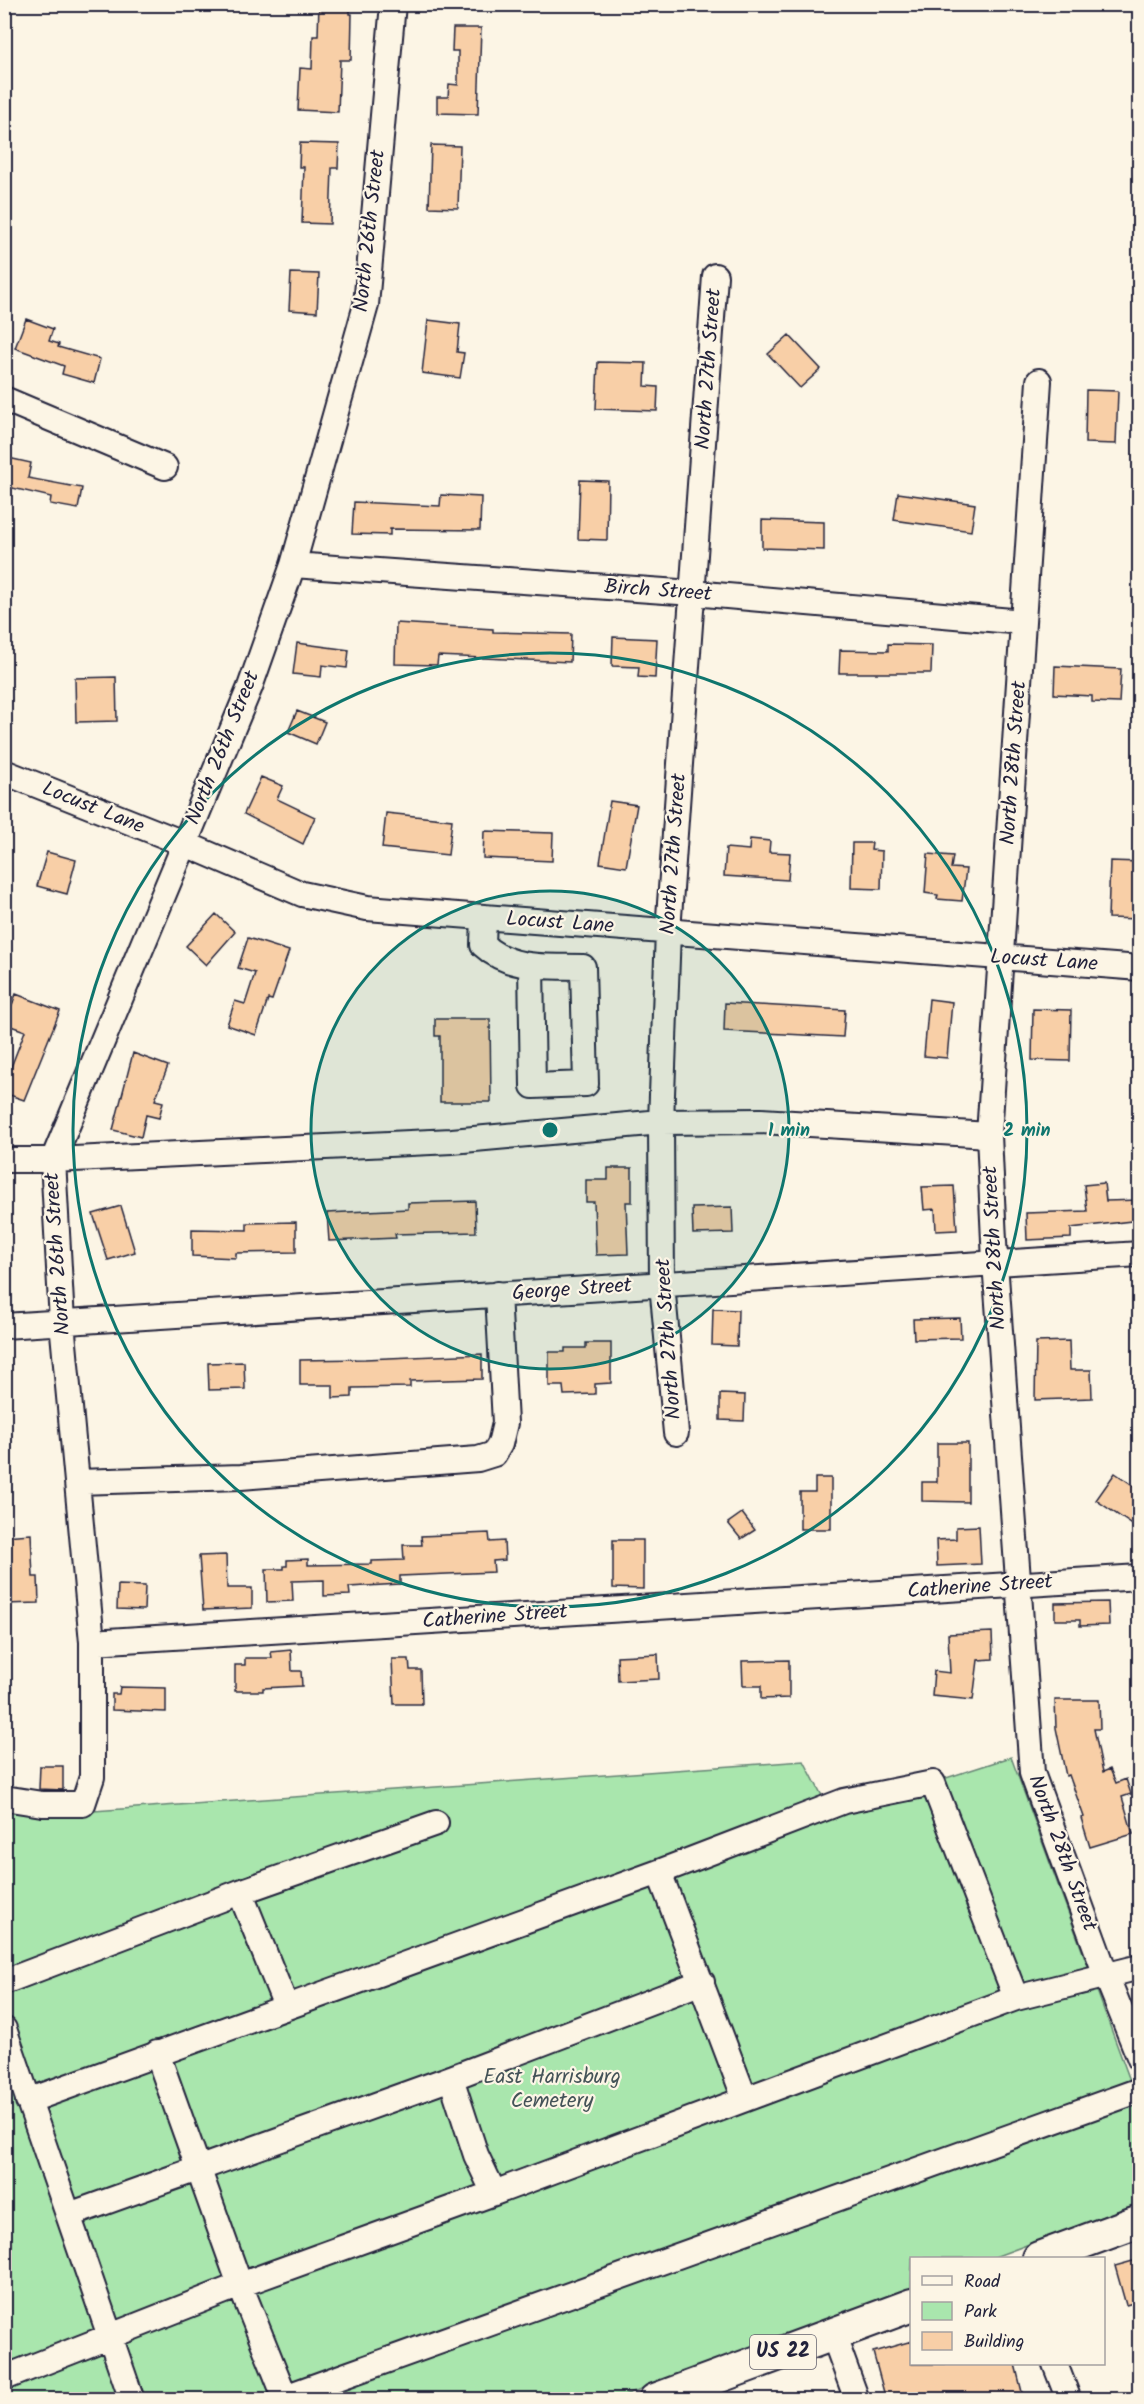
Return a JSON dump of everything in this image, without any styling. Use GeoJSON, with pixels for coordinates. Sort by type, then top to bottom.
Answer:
{"type":"FeatureCollection","features":[{"type":"Feature","properties":{"kind":"main road"},"geometry":{"type":"LineString","coordinates":[[1044,2257],[1140,2222]]}},
{"type":"Feature","properties":{"kind":"main road","name":"US 22"},"geometry":{"type":"LineString","coordinates":[[655,2400],[910,2306]]}},
{"type":"Feature","properties":{"kind":"street","name":"North 26th Street"},"geometry":{"type":"LineString","coordinates":[[92,1642],[62,1322],[52,1160],[250,687],[292,565],[366,305],[393,4]]}},
{"type":"Feature","properties":{"kind":"street","name":"North 27th Street"},"geometry":{"type":"LineString","coordinates":[[676,1433],[662,1284],[661,1122],[668,931],[715,276]]}},
{"type":"Feature","properties":{"kind":"street","name":"North 28th Street"},"geometry":{"type":"LineString","coordinates":[[1039,381],[989,1135],[995,1262],[1032,1773],[1106,1975],[1140,2059]]}},
{"type":"Feature","properties":{"kind":"street"},"geometry":{"type":"LineString","coordinates":[[4,399],[165,467]]}},
{"type":"Feature","properties":{"kind":"street","name":"Birch Street"},"geometry":{"type":"LineString","coordinates":[[292,565],[693,593],[1023,622]]}},
{"type":"Feature","properties":{"kind":"street","name":"Locust Lane"},"geometry":{"type":"LineString","coordinates":[[4,772],[183,843],[302,894],[367,908],[1140,968]]}},
{"type":"Feature","properties":{"kind":"street"},"geometry":{"type":"LineString","coordinates":[[484,917],[483,945],[494,955],[510,962],[531,966],[583,967],[586,1084],[533,1086],[531,966]]}},
{"type":"Feature","properties":{"kind":"street"},"geometry":{"type":"LineString","coordinates":[[4,1160],[52,1160],[452,1141],[661,1122],[761,1121],[989,1135]]}},
{"type":"Feature","properties":{"kind":"street","name":"George Street"},"geometry":{"type":"LineString","coordinates":[[4,1326],[1140,1254]]}},
{"type":"Feature","properties":{"kind":"street"},"geometry":{"type":"LineString","coordinates":[[77,1482],[241,1477],[478,1459],[494,1454],[500,1444],[505,1422],[498,1294]]}},
{"type":"Feature","properties":{"kind":"street","name":"Catherine Street"},"geometry":{"type":"LineString","coordinates":[[92,1642],[1140,1577]]}},
{"type":"Feature","properties":{"kind":"street"},"geometry":{"type":"LineString","coordinates":[[4,1798],[42,1804],[83,1804],[92,1777],[92,1642]]}},
{"type":"Feature","properties":{"kind":"street"},"geometry":{"type":"LineString","coordinates":[[28,2101],[659,1872],[844,1802],[933,1783],[1016,1998]]}},
{"type":"Feature","properties":{"kind":"street"},"geometry":{"type":"LineString","coordinates":[[4,1982],[240,1892],[436,1823]]}},
{"type":"Feature","properties":{"kind":"street"},"geometry":{"type":"LineString","coordinates":[[659,1872],[745,2099]]}},
{"type":"Feature","properties":{"kind":"street"},"geometry":{"type":"LineString","coordinates":[[240,1892],[286,2006]]}},
{"type":"Feature","properties":{"kind":"street"},"geometry":{"type":"LineString","coordinates":[[4,2378],[240,2285],[495,2193],[1016,1998],[1140,1967]]}},
{"type":"Feature","properties":{"kind":"street"},"geometry":{"type":"LineString","coordinates":[[69,2215],[451,2078],[702,1982]]}},
{"type":"Feature","properties":{"kind":"street"},"geometry":{"type":"LineString","coordinates":[[4,2029],[132,2400]]}},
{"type":"Feature","properties":{"kind":"street"},"geometry":{"type":"LineString","coordinates":[[157,2053],[240,2285],[285,2397],[1140,2090]]}},
{"type":"Feature","properties":{"kind":"street"},"geometry":{"type":"LineString","coordinates":[[451,2078],[476,2155],[495,2193]]}},
{"type":"Feature","properties":{"kind":"street"},"geometry":{"type":"LineString","coordinates":[[833,2334],[857,2400]]}},
{"type":"Feature","properties":{"kind":"street"},"geometry":{"type":"LineString","coordinates":[[1055,2365],[1069,2400]]}},
{"type":"Feature","properties":{"kind":"green space","name":"East Harrisburg Cemetery"},"geometry":{"type":"Polygon","coordinates":[[[1011,1757],[1139,2105],[1139,2203],[995,2257],[910,2257],[910,2288],[614,2399],[5,2400],[5,1804],[79,1812],[804,1761],[832,1815],[1011,1757]]]}},
{"type":"Feature","properties":{"kind":"building"},"geometry":{"type":"Polygon","coordinates":[[[319,4],[350,4],[350,14],[352,14],[351,60],[340,60],[338,112],[298,110],[300,68],[312,69],[313,36],[318,36],[319,4]]]}},
{"type":"Feature","properties":{"kind":"building"},"geometry":{"type":"Polygon","coordinates":[[[453,28],[481,28],[478,114],[437,113],[437,97],[448,97],[449,84],[458,85],[458,51],[452,51],[453,28]]]}},
{"type":"Feature","properties":{"kind":"building"},"geometry":{"type":"Polygon","coordinates":[[[300,143],[339,144],[338,168],[332,168],[330,224],[302,223],[304,167],[299,167],[300,143]]]}},
{"type":"Feature","properties":{"kind":"building"},"geometry":{"type":"Polygon","coordinates":[[[431,145],[460,146],[458,208],[429,207],[431,145]]]}},
{"type":"Feature","properties":{"kind":"building"},"geometry":{"type":"Polygon","coordinates":[[[291,273],[319,274],[317,312],[289,310],[291,273]]]}},
{"type":"Feature","properties":{"kind":"building"},"geometry":{"type":"Polygon","coordinates":[[[26,319],[53,329],[49,341],[59,344],[58,347],[100,359],[94,383],[62,374],[64,366],[15,348],[26,319]]]}},
{"type":"Feature","properties":{"kind":"building"},"geometry":{"type":"Polygon","coordinates":[[[428,320],[460,324],[457,352],[464,353],[460,378],[422,373],[428,320]]]}},
{"type":"Feature","properties":{"kind":"building"},"geometry":{"type":"Polygon","coordinates":[[[789,335],[821,369],[800,388],[768,354],[789,335]]]}},
{"type":"Feature","properties":{"kind":"building"},"geometry":{"type":"Polygon","coordinates":[[[598,362],[646,363],[645,386],[658,387],[657,411],[596,409],[598,362]]]}},
{"type":"Feature","properties":{"kind":"building"},"geometry":{"type":"Polygon","coordinates":[[[1086,390],[1118,391],[1116,444],[1085,443],[1086,390]]]}},
{"type":"Feature","properties":{"kind":"building"},"geometry":{"type":"Polygon","coordinates":[[[4,457],[31,463],[28,478],[82,488],[78,509],[50,504],[51,497],[4,486],[4,457]]]}},
{"type":"Feature","properties":{"kind":"building"},"geometry":{"type":"Polygon","coordinates":[[[580,480],[608,481],[607,540],[578,539],[580,480]]]}},
{"type":"Feature","properties":{"kind":"building"},"geometry":{"type":"Polygon","coordinates":[[[898,493],[975,504],[971,531],[894,520],[898,493]]]}},
{"type":"Feature","properties":{"kind":"building"},"geometry":{"type":"Polygon","coordinates":[[[441,495],[481,497],[480,530],[390,529],[390,535],[352,534],[354,502],[440,506],[441,495]]]}},
{"type":"Feature","properties":{"kind":"building"},"geometry":{"type":"Polygon","coordinates":[[[762,520],[824,522],[824,550],[762,548],[762,520]]]}},
{"type":"Feature","properties":{"kind":"building"},"geometry":{"type":"Polygon","coordinates":[[[396,623],[493,629],[493,632],[571,634],[570,662],[438,656],[437,665],[395,664],[396,623]]]}},
{"type":"Feature","properties":{"kind":"building"},"geometry":{"type":"Polygon","coordinates":[[[613,637],[657,639],[655,678],[638,677],[639,667],[612,666],[613,637]]]}},
{"type":"Feature","properties":{"kind":"building"},"geometry":{"type":"Polygon","coordinates":[[[297,643],[349,650],[347,668],[322,665],[321,677],[293,674],[297,643]]]}},
{"type":"Feature","properties":{"kind":"building"},"geometry":{"type":"Polygon","coordinates":[[[888,644],[932,645],[931,673],[839,673],[840,650],[888,651],[888,644]]]}},
{"type":"Feature","properties":{"kind":"building"},"geometry":{"type":"Polygon","coordinates":[[[1055,666],[1121,669],[1119,703],[1092,702],[1092,696],[1054,694],[1055,666]]]}},
{"type":"Feature","properties":{"kind":"building"},"geometry":{"type":"Polygon","coordinates":[[[116,677],[117,721],[76,722],[75,678],[116,677]]]}},
{"type":"Feature","properties":{"kind":"building"},"geometry":{"type":"Polygon","coordinates":[[[297,711],[325,722],[316,744],[288,732],[297,711]]]}},
{"type":"Feature","properties":{"kind":"building"},"geometry":{"type":"Polygon","coordinates":[[[261,777],[283,786],[277,799],[315,817],[303,844],[244,814],[261,777]]]}},
{"type":"Feature","properties":{"kind":"building"},"geometry":{"type":"Polygon","coordinates":[[[610,801],[637,805],[626,867],[600,863],[610,801]]]}},
{"type":"Feature","properties":{"kind":"building"},"geometry":{"type":"Polygon","coordinates":[[[386,813],[452,820],[448,855],[382,848],[386,813]]]}},
{"type":"Feature","properties":{"kind":"building"},"geometry":{"type":"Polygon","coordinates":[[[484,831],[553,833],[552,861],[483,858],[484,831]]]}},
{"type":"Feature","properties":{"kind":"building"},"geometry":{"type":"Polygon","coordinates":[[[750,839],[770,841],[769,852],[790,853],[788,880],[724,876],[726,848],[749,850],[750,839]]]}},
{"type":"Feature","properties":{"kind":"building"},"geometry":{"type":"Polygon","coordinates":[[[852,843],[872,843],[871,850],[882,851],[881,889],[851,888],[852,843]]]}},
{"type":"Feature","properties":{"kind":"building"},"geometry":{"type":"Polygon","coordinates":[[[47,852],[76,860],[67,894],[37,886],[47,852]]]}},
{"type":"Feature","properties":{"kind":"building"},"geometry":{"type":"Polygon","coordinates":[[[928,854],[953,856],[951,868],[966,869],[962,901],[937,899],[938,895],[925,893],[928,854]]]}},
{"type":"Feature","properties":{"kind":"building"},"geometry":{"type":"Polygon","coordinates":[[[1110,861],[1140,862],[1140,919],[1108,918],[1110,861]]]}},
{"type":"Feature","properties":{"kind":"building"},"geometry":{"type":"Polygon","coordinates":[[[216,914],[235,932],[206,965],[186,946],[216,914]]]}},
{"type":"Feature","properties":{"kind":"building"},"geometry":{"type":"Polygon","coordinates":[[[248,938],[289,951],[272,1000],[268,999],[256,1035],[227,1025],[235,1001],[245,1004],[255,973],[238,968],[248,938]]]}},
{"type":"Feature","properties":{"kind":"building"},"geometry":{"type":"Polygon","coordinates":[[[16,994],[60,1011],[24,1100],[4,1093],[4,1085],[25,1031],[5,1024],[16,994]]]}},
{"type":"Feature","properties":{"kind":"building"},"geometry":{"type":"Polygon","coordinates":[[[929,999],[952,1002],[947,1058],[924,1056],[929,999]]]}},
{"type":"Feature","properties":{"kind":"building"},"geometry":{"type":"Polygon","coordinates":[[[725,1003],[845,1010],[843,1037],[724,1031],[725,1003]]]}},
{"type":"Feature","properties":{"kind":"building"},"geometry":{"type":"Polygon","coordinates":[[[1033,1009],[1071,1010],[1070,1061],[1032,1060],[1033,1009]]]}},
{"type":"Feature","properties":{"kind":"building"},"geometry":{"type":"Polygon","coordinates":[[[435,1019],[490,1019],[491,1102],[440,1102],[440,1036],[435,1036],[435,1019]]]}},
{"type":"Feature","properties":{"kind":"building"},"geometry":{"type":"Polygon","coordinates":[[[133,1053],[168,1066],[155,1100],[163,1102],[159,1118],[146,1115],[141,1137],[113,1130],[133,1053]]]}},
{"type":"Feature","properties":{"kind":"building"},"geometry":{"type":"Polygon","coordinates":[[[608,1168],[632,1168],[632,1202],[626,1202],[628,1254],[596,1255],[594,1202],[586,1202],[586,1180],[608,1180],[608,1168]]]}},
{"type":"Feature","properties":{"kind":"building"},"geometry":{"type":"Polygon","coordinates":[[[1104,1183],[1106,1201],[1140,1200],[1140,1220],[1071,1228],[1071,1238],[1027,1240],[1026,1213],[1087,1211],[1084,1185],[1104,1183]]]}},
{"type":"Feature","properties":{"kind":"building"},"geometry":{"type":"Polygon","coordinates":[[[954,1186],[957,1230],[936,1231],[935,1209],[924,1210],[922,1187],[954,1186]]]}},
{"type":"Feature","properties":{"kind":"building"},"geometry":{"type":"Polygon","coordinates":[[[475,1201],[476,1232],[395,1234],[396,1238],[329,1241],[327,1213],[408,1209],[408,1203],[475,1201]]]}},
{"type":"Feature","properties":{"kind":"building"},"geometry":{"type":"Polygon","coordinates":[[[121,1206],[135,1252],[108,1260],[93,1214],[121,1206]]]}},
{"type":"Feature","properties":{"kind":"building"},"geometry":{"type":"Polygon","coordinates":[[[732,1207],[733,1233],[693,1234],[692,1208],[732,1207]]]}},
{"type":"Feature","properties":{"kind":"building"},"geometry":{"type":"Polygon","coordinates":[[[296,1222],[296,1252],[236,1253],[236,1258],[192,1256],[192,1229],[247,1230],[247,1223],[296,1222]]]}},
{"type":"Feature","properties":{"kind":"building"},"geometry":{"type":"Polygon","coordinates":[[[713,1309],[738,1310],[737,1346],[712,1345],[713,1309]]]}},
{"type":"Feature","properties":{"kind":"building"},"geometry":{"type":"Polygon","coordinates":[[[960,1318],[961,1338],[914,1339],[913,1319],[960,1318]]]}},
{"type":"Feature","properties":{"kind":"building"},"geometry":{"type":"Polygon","coordinates":[[[1069,1341],[1070,1370],[1091,1370],[1092,1398],[1035,1400],[1036,1342],[1069,1341]]]}},
{"type":"Feature","properties":{"kind":"building"},"geometry":{"type":"Polygon","coordinates":[[[586,1343],[611,1343],[611,1383],[595,1384],[595,1394],[564,1395],[563,1386],[549,1386],[549,1352],[565,1352],[565,1348],[586,1348],[586,1343]]]}},
{"type":"Feature","properties":{"kind":"building"},"geometry":{"type":"Polygon","coordinates":[[[482,1354],[482,1379],[410,1381],[410,1387],[352,1388],[352,1397],[333,1398],[333,1385],[300,1385],[300,1360],[482,1354]]]}},
{"type":"Feature","properties":{"kind":"building"},"geometry":{"type":"Polygon","coordinates":[[[244,1362],[245,1389],[209,1390],[208,1363],[244,1362]]]}},
{"type":"Feature","properties":{"kind":"building"},"geometry":{"type":"Polygon","coordinates":[[[720,1394],[745,1395],[744,1421],[720,1420],[720,1394]]]}},
{"type":"Feature","properties":{"kind":"building"},"geometry":{"type":"Polygon","coordinates":[[[937,1443],[968,1443],[968,1502],[922,1501],[922,1482],[937,1482],[937,1443]]]}},
{"type":"Feature","properties":{"kind":"building"},"geometry":{"type":"Polygon","coordinates":[[[1115,1473],[1140,1490],[1140,1530],[1096,1500],[1115,1473]]]}},
{"type":"Feature","properties":{"kind":"building"},"geometry":{"type":"Polygon","coordinates":[[[815,1478],[831,1478],[831,1529],[800,1529],[800,1492],[815,1492],[815,1478]]]}},
{"type":"Feature","properties":{"kind":"building"},"geometry":{"type":"Polygon","coordinates":[[[742,1513],[755,1530],[741,1539],[728,1523],[742,1513]]]}},
{"type":"Feature","properties":{"kind":"building"},"geometry":{"type":"Polygon","coordinates":[[[979,1526],[981,1564],[937,1566],[936,1540],[956,1539],[956,1527],[979,1526]]]}},
{"type":"Feature","properties":{"kind":"building"},"geometry":{"type":"Polygon","coordinates":[[[489,1533],[490,1542],[504,1541],[505,1560],[493,1561],[494,1572],[400,1576],[400,1584],[349,1587],[350,1595],[324,1596],[324,1580],[292,1581],[293,1601],[267,1602],[266,1569],[284,1569],[284,1566],[287,1566],[287,1560],[308,1559],[308,1565],[372,1564],[372,1561],[404,1560],[403,1545],[422,1545],[421,1536],[489,1533]]]}},
{"type":"Feature","properties":{"kind":"building"},"geometry":{"type":"Polygon","coordinates":[[[31,1534],[33,1577],[38,1577],[39,1603],[4,1604],[4,1536],[31,1534]]]}},
{"type":"Feature","properties":{"kind":"building"},"geometry":{"type":"Polygon","coordinates":[[[613,1540],[643,1540],[643,1589],[613,1588],[613,1540]]]}},
{"type":"Feature","properties":{"kind":"building"},"geometry":{"type":"Polygon","coordinates":[[[226,1555],[227,1588],[252,1588],[252,1608],[203,1610],[199,1556],[226,1555]]]}},
{"type":"Feature","properties":{"kind":"building"},"geometry":{"type":"Polygon","coordinates":[[[118,1585],[145,1586],[144,1610],[117,1609],[118,1585]]]}},
{"type":"Feature","properties":{"kind":"building"},"geometry":{"type":"Polygon","coordinates":[[[1108,1602],[1109,1625],[1080,1626],[1080,1620],[1055,1620],[1055,1603],[1108,1602]]]}},
{"type":"Feature","properties":{"kind":"building"},"geometry":{"type":"Polygon","coordinates":[[[992,1632],[993,1659],[978,1660],[973,1700],[932,1696],[934,1671],[950,1673],[948,1634],[992,1632]]]}},
{"type":"Feature","properties":{"kind":"building"},"geometry":{"type":"Polygon","coordinates":[[[291,1650],[292,1671],[301,1671],[302,1686],[263,1688],[263,1691],[235,1691],[235,1665],[245,1665],[245,1658],[272,1658],[271,1652],[291,1650]]]}},
{"type":"Feature","properties":{"kind":"building"},"geometry":{"type":"Polygon","coordinates":[[[658,1654],[659,1679],[618,1681],[617,1656],[658,1654]]]}},
{"type":"Feature","properties":{"kind":"building"},"geometry":{"type":"Polygon","coordinates":[[[392,1659],[409,1659],[410,1670],[421,1670],[422,1704],[394,1704],[392,1659]]]}},
{"type":"Feature","properties":{"kind":"building"},"geometry":{"type":"Polygon","coordinates":[[[789,1660],[789,1698],[761,1699],[761,1686],[743,1686],[742,1661],[789,1660]]]}},
{"type":"Feature","properties":{"kind":"building"},"geometry":{"type":"Polygon","coordinates":[[[120,1687],[166,1688],[166,1712],[112,1710],[112,1694],[119,1694],[120,1687]]]}},
{"type":"Feature","properties":{"kind":"building"},"geometry":{"type":"Polygon","coordinates":[[[1055,1700],[1099,1700],[1100,1729],[1094,1729],[1103,1772],[1110,1769],[1116,1783],[1126,1779],[1131,1794],[1122,1797],[1133,1834],[1090,1847],[1081,1818],[1084,1817],[1069,1775],[1066,1776],[1056,1728],[1055,1700]]]}},
{"type":"Feature","properties":{"kind":"building"},"geometry":{"type":"Polygon","coordinates":[[[40,1766],[63,1766],[63,1790],[39,1789],[40,1766]]]}},
{"type":"Feature","properties":{"kind":"building"},"geometry":{"type":"Polygon","coordinates":[[[1140,2259],[1140,2301],[1126,2305],[1115,2266],[1140,2259]]]}},
{"type":"Feature","properties":{"kind":"building"},"geometry":{"type":"Polygon","coordinates":[[[910,2342],[910,2365],[1015,2365],[1023,2396],[1017,2397],[1018,2400],[886,2400],[873,2352],[910,2342]]]}}]}
